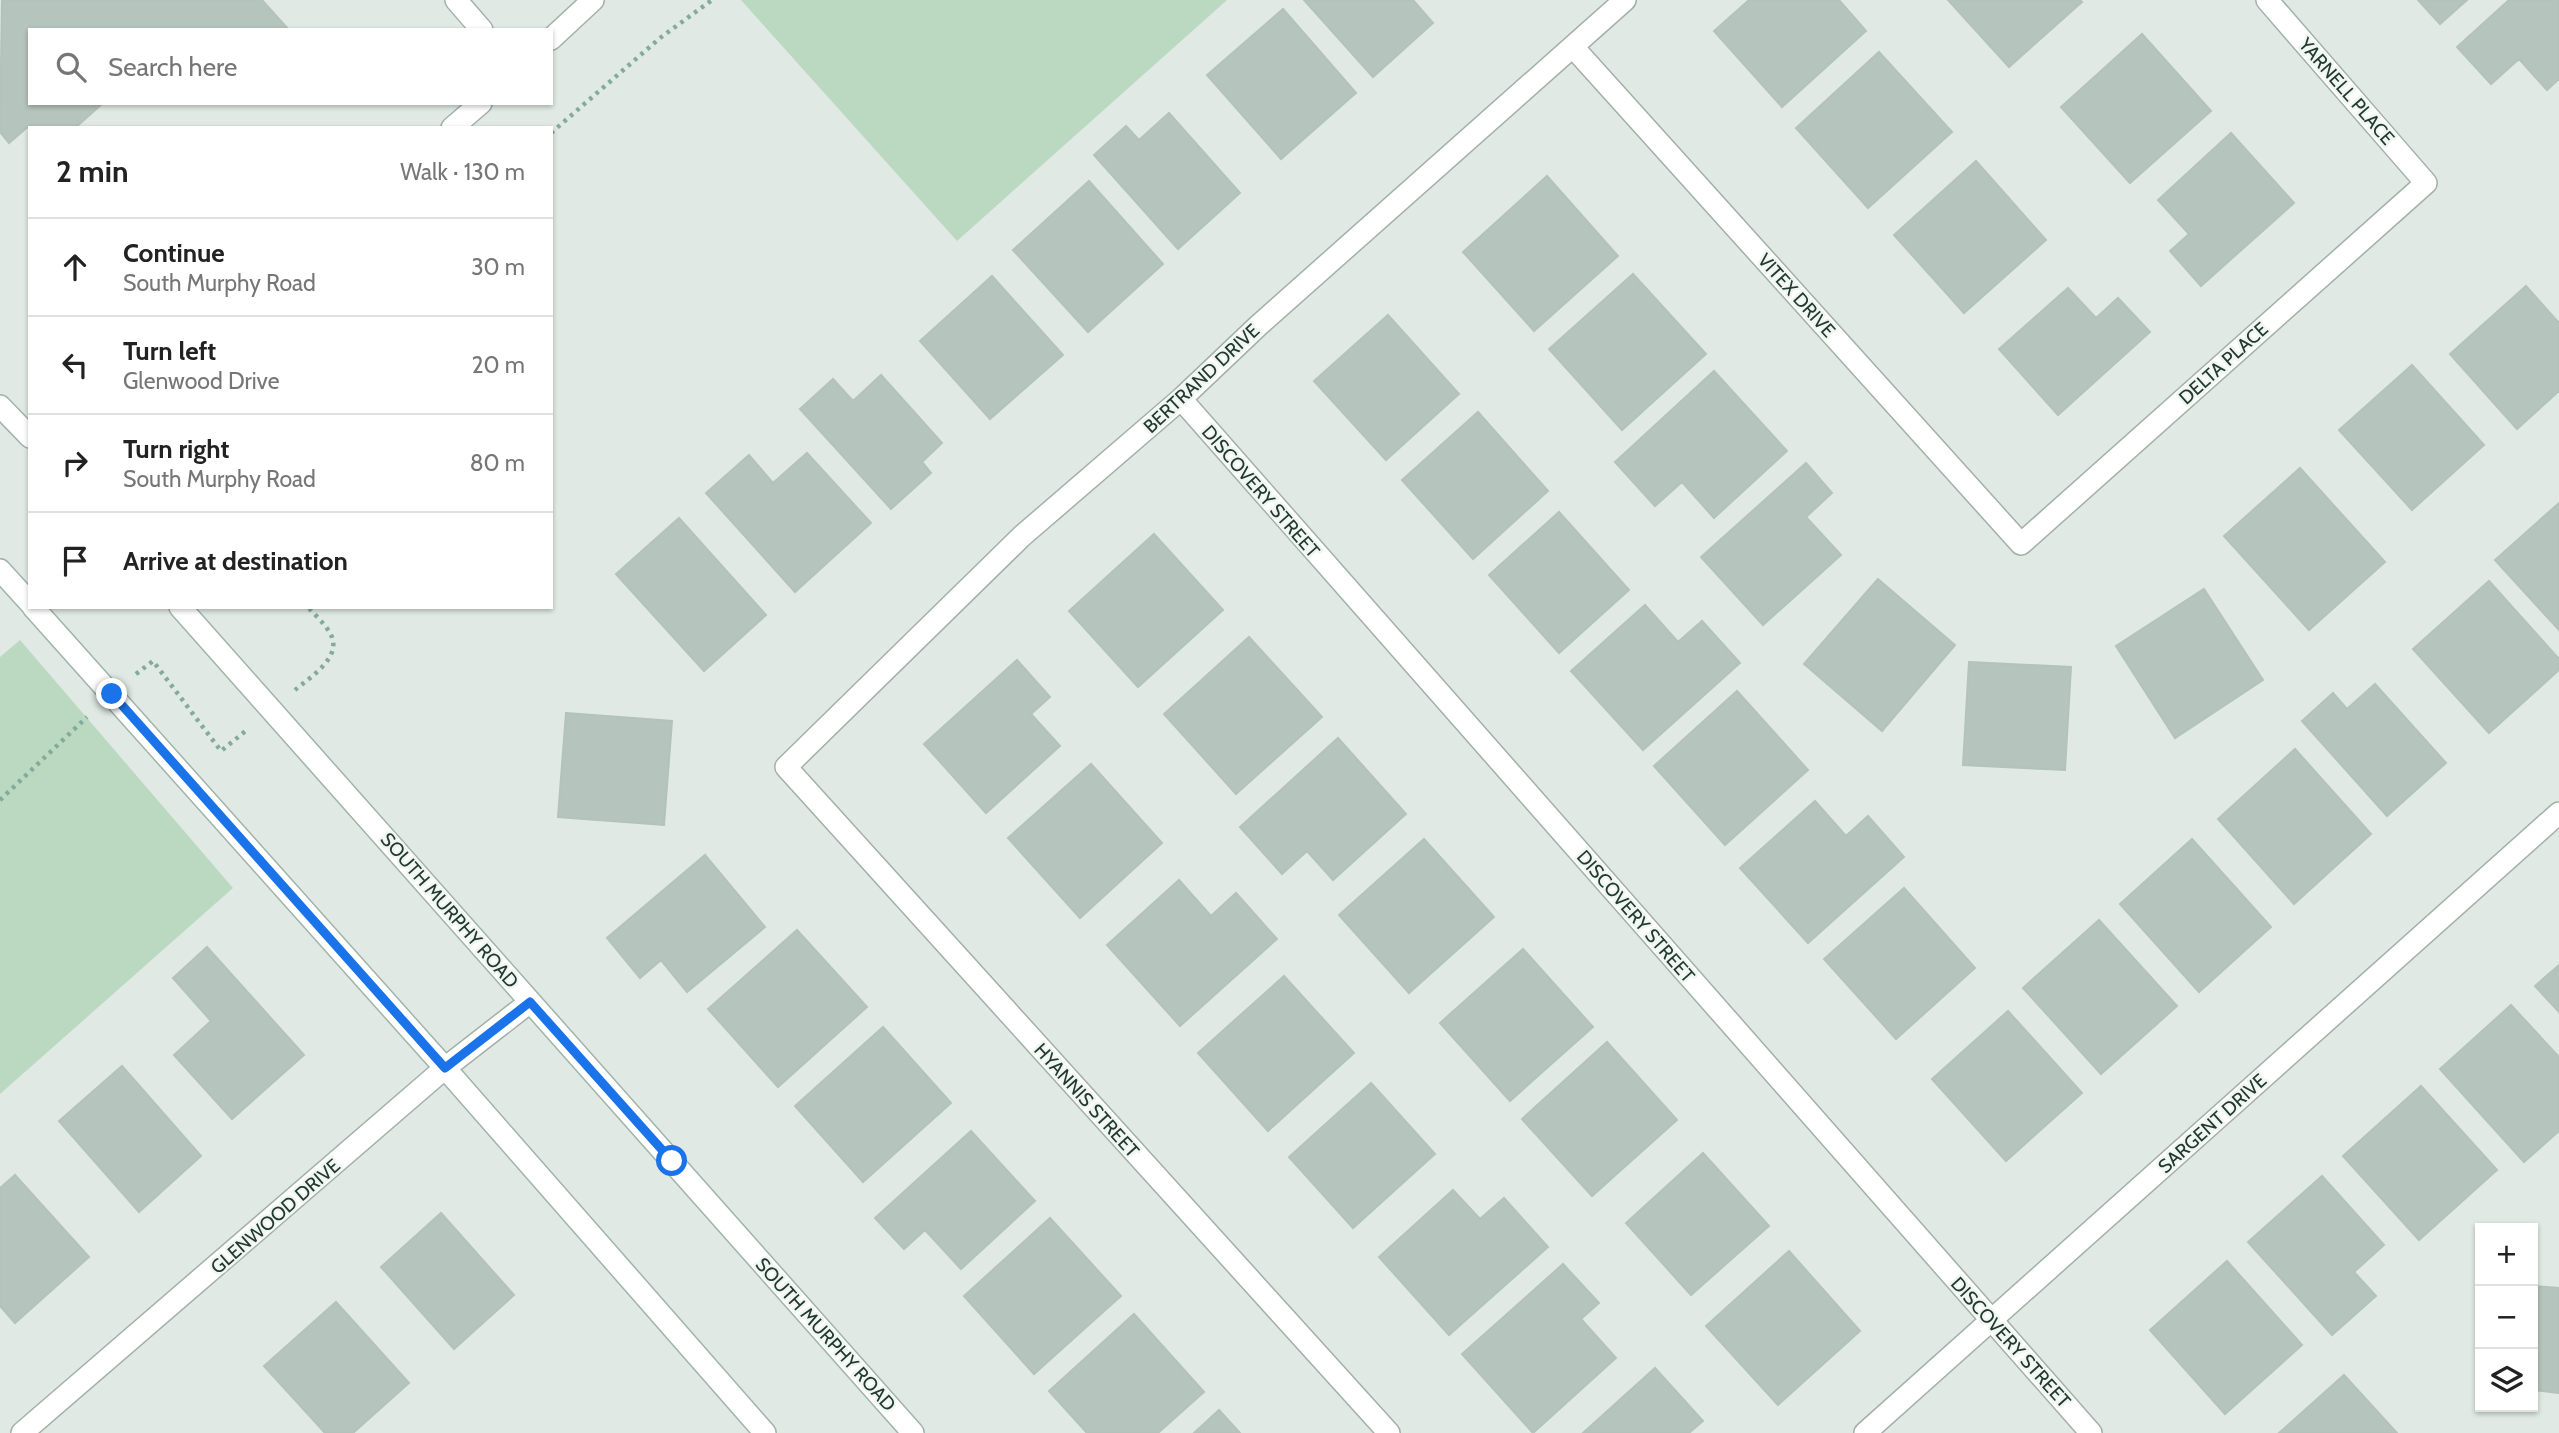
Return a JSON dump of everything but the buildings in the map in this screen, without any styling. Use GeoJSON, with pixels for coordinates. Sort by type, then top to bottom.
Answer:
{"type":"FeatureCollection","features":[{"type":"Feature","properties":{"kind":"street"},"geometry":{"type":"LineString","coordinates":[[456,0],[480,28]]}},
{"type":"Feature","properties":{"kind":"street"},"geometry":{"type":"LineString","coordinates":[[553,37],[593,0]]}},
{"type":"Feature","properties":{"kind":"street","name":"BERTRAND DRIVE"},"geometry":{"type":"LineString","coordinates":[[786,767],[1022,536],[1181,399],[1259,325],[1625,0]]}},
{"type":"Feature","properties":{"kind":"street","name":"YARNELL PLACE"},"geometry":{"type":"LineString","coordinates":[[2267,0],[2426,183]]}},
{"type":"Feature","properties":{"kind":"street","name":"VITEX DRIVE"},"geometry":{"type":"LineString","coordinates":[[1573,47],[2021,544]]}},
{"type":"Feature","properties":{"kind":"street"},"geometry":{"type":"LineString","coordinates":[[454,126],[479,105]]}},
{"type":"Feature","properties":{"kind":"street","name":"DELTA PLACE"},"geometry":{"type":"LineString","coordinates":[[2021,544],[2426,183]]}},
{"type":"Feature","properties":{"kind":"street","name":"DISCOVERY STREET"},"geometry":{"type":"LineString","coordinates":[[1181,399],[2091,1433]]}},
{"type":"Feature","properties":{"kind":"street"},"geometry":{"type":"LineString","coordinates":[[0,406],[28,435]]}},
{"type":"Feature","properties":{"kind":"street"},"geometry":{"type":"LineString","coordinates":[[0,570],[28,601]]}},
{"type":"Feature","properties":{"kind":"street"},"geometry":{"type":"LineString","coordinates":[[36,609],[445,1068],[765,1433]]}},
{"type":"Feature","properties":{"kind":"street","name":"SOUTH MURPHY ROAD"},"geometry":{"type":"LineString","coordinates":[[182,609],[913,1433]]}},
{"type":"Feature","properties":{"kind":"street","name":"HYANNIS STREET"},"geometry":{"type":"LineString","coordinates":[[786,767],[1389,1433]]}},
{"type":"Feature","properties":{"kind":"street","name":"SARGENT DRIVE"},"geometry":{"type":"LineString","coordinates":[[1865,1433],[2559,813]]}},
{"type":"Feature","properties":{"kind":"street","name":"GLENWOOD DRIVE"},"geometry":{"type":"LineString","coordinates":[[22,1433],[445,1068],[530,1002]]}},
{"type":"Feature","properties":{"kind":"path"},"geometry":{"type":"LineString","coordinates":[[553,132],[660,38],[712,0]]}},
{"type":"Feature","properties":{"kind":"path"},"geometry":{"type":"LineString","coordinates":[[0,800],[112,694],[153,661],[221,751],[325,664],[334,647],[331,634],[310,609]]}},
{"type":"Feature","properties":{"kind":"green space"},"geometry":{"type":"Polygon","coordinates":[[[741,0],[1227,0],[957,241],[741,0]]]}},
{"type":"Feature","properties":{"kind":"green space"},"geometry":{"type":"Polygon","coordinates":[[[20,640],[233,888],[0,1094],[0,657],[20,640]]]}},
{"type":"Feature","properties":{"kind":"route"},"geometry":{"type":"LineString","coordinates":[[112,694],[445,1068],[530,1002],[672,1161]]}}]}
